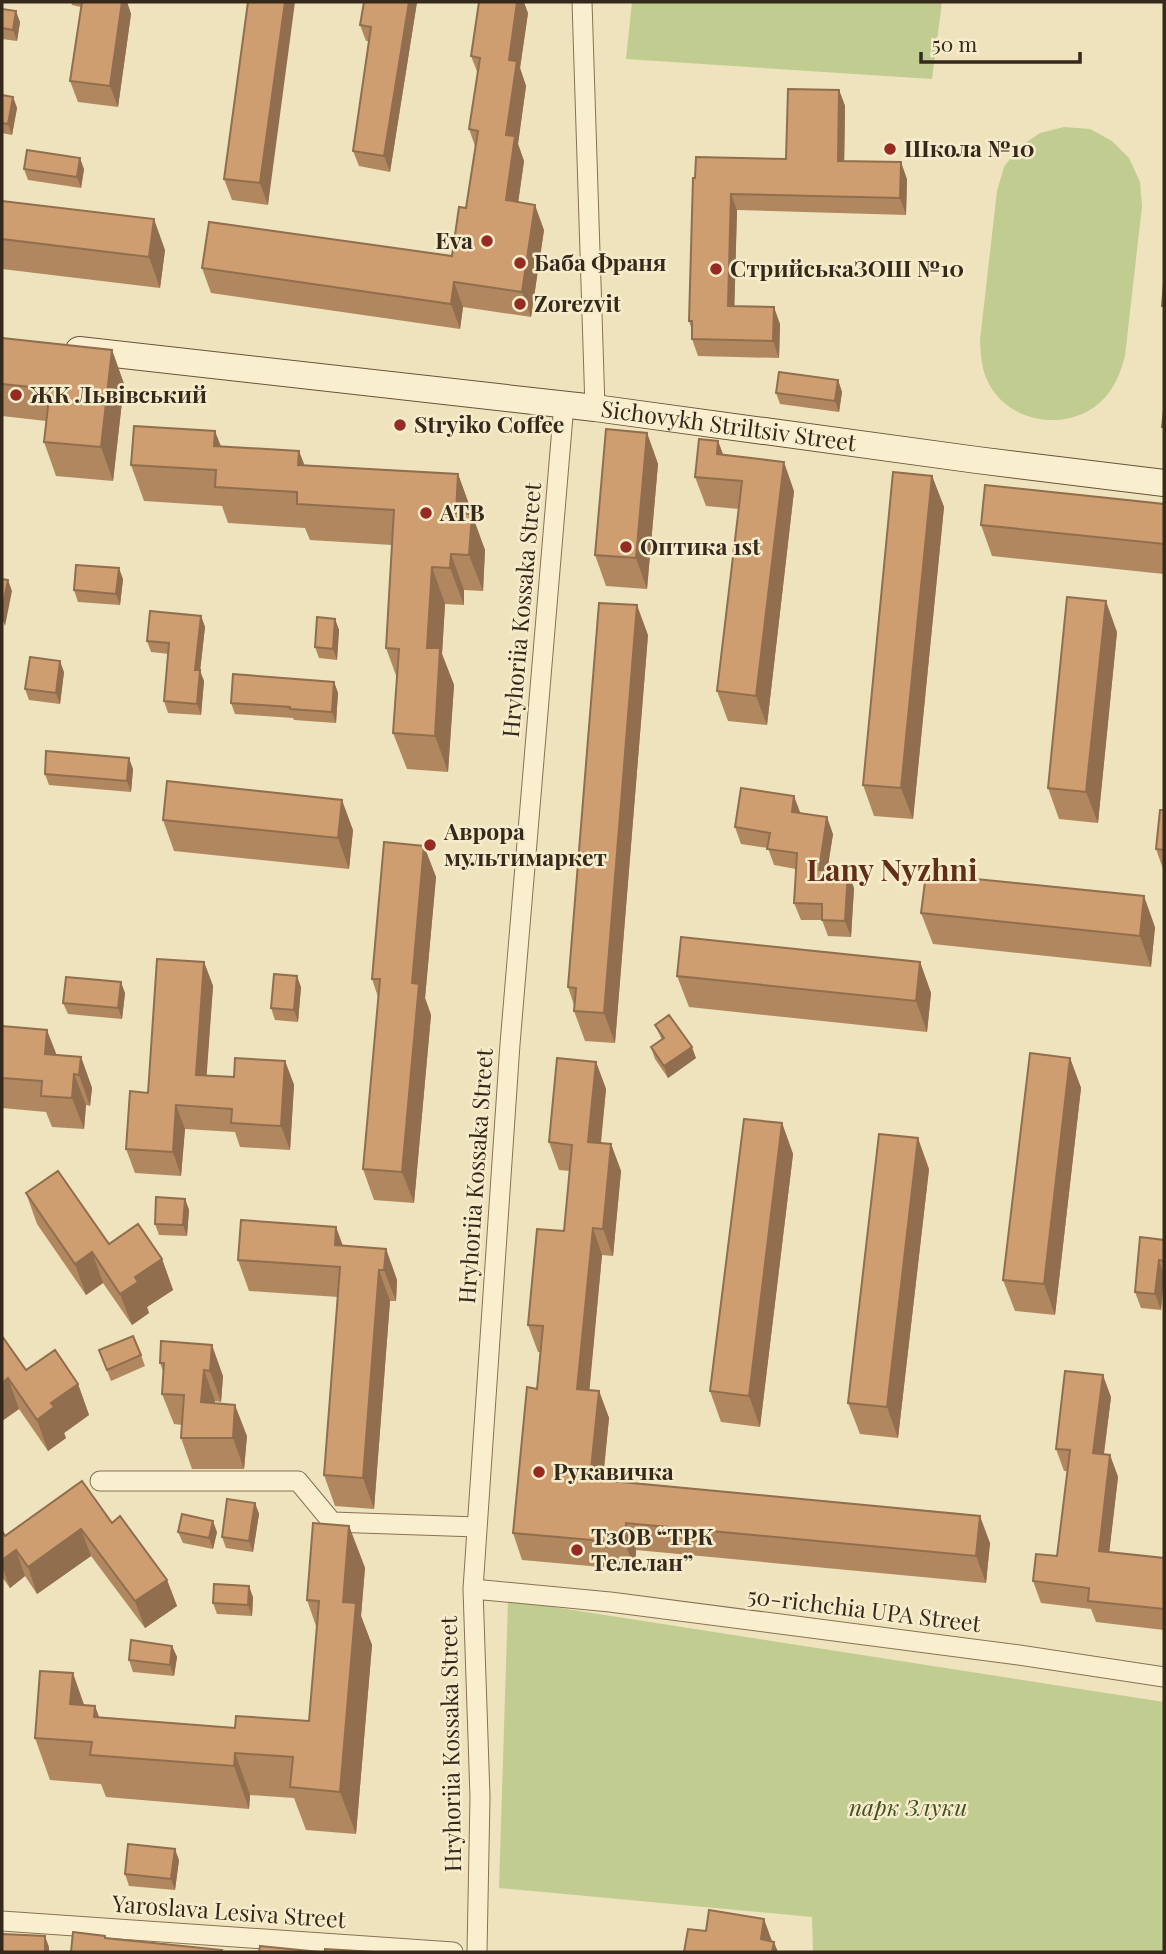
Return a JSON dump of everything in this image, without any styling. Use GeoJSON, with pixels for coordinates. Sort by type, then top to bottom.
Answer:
{"type":"FeatureCollection","features":[{"type":"Feature","properties":{"kind":"street"},"geometry":{"type":"LineString","coordinates":[[582,2],[595,408]]}},
{"type":"Feature","properties":{"kind":"street","name":"Sichovykh Striltsiv Street"},"geometry":{"type":"LineString","coordinates":[[52,347],[564,404],[1164,483]]}},
{"type":"Feature","properties":{"kind":"street","name":"Hryhoriia Kossaka Street"},"geometry":{"type":"LineString","coordinates":[[477,1952],[480,1797],[473,1589],[510,1044],[564,404]]}},
{"type":"Feature","properties":{"kind":"street"},"geometry":{"type":"LineString","coordinates":[[100,1480],[298,1481],[332,1522],[477,1527]]}},
{"type":"Feature","properties":{"kind":"street","name":"50-richchia UPA Street"},"geometry":{"type":"LineString","coordinates":[[473,1589],[610,1602],[1019,1655],[1164,1677]]}},
{"type":"Feature","properties":{"kind":"street","name":"Yaroslava Lesiva Street"},"geometry":{"type":"LineString","coordinates":[[2,1921],[453,1952]]}},
{"type":"Feature","properties":{"kind":"green space"},"geometry":{"type":"Polygon","coordinates":[[[632,2],[942,2],[932,79],[626,59],[632,2]]]}},
{"type":"Feature","properties":{"kind":"green space"},"geometry":{"type":"Polygon","coordinates":[[[1064,127],[1090,129],[1112,141],[1129,158],[1140,182],[1142,206],[1125,356],[1118,376],[1107,395],[1094,407],[1079,415],[1044,420],[1027,416],[998,397],[984,372],[980,340],[997,191],[1004,167],[1019,147],[1040,133],[1064,127]]]}},
{"type":"Feature","properties":{"kind":"green space","name":"парк Злуки"},"geometry":{"type":"Polygon","coordinates":[[[508,1600],[1164,1702],[1164,1952],[813,1952],[812,1917],[499,1888],[508,1600]]]}},
{"type":"Feature","properties":{"kind":"building"},"geometry":{"type":"Polygon","coordinates":[[[82,2],[122,2],[110,86],[70,81],[82,2]]]}},
{"type":"Feature","properties":{"kind":"building"},"geometry":{"type":"Polygon","coordinates":[[[248,2],[285,2],[260,183],[224,179],[248,2]]]}},
{"type":"Feature","properties":{"kind":"building"},"geometry":{"type":"Polygon","coordinates":[[[364,2],[409,2],[384,156],[353,151],[371,27],[360,25],[364,2]]]}},
{"type":"Feature","properties":{"kind":"building"},"geometry":{"type":"Polygon","coordinates":[[[479,2],[517,2],[509,60],[517,61],[506,135],[515,136],[506,200],[535,205],[522,292],[454,282],[451,304],[202,268],[209,222],[452,256],[459,207],[466,208],[478,131],[469,129],[480,58],[471,56],[479,2]]]}},
{"type":"Feature","properties":{"kind":"building"},"geometry":{"type":"Polygon","coordinates":[[[2,9],[16,11],[13,30],[2,28],[2,9]]]}},
{"type":"Feature","properties":{"kind":"building"},"geometry":{"type":"Polygon","coordinates":[[[788,89],[839,90],[838,161],[901,162],[900,198],[731,194],[728,306],[774,307],[773,341],[692,339],[692,321],[689,321],[693,178],[696,157],[786,159],[788,89]]]}},
{"type":"Feature","properties":{"kind":"building"},"geometry":{"type":"Polygon","coordinates":[[[2,95],[13,97],[8,124],[2,123],[2,95]]]}},
{"type":"Feature","properties":{"kind":"building"},"geometry":{"type":"Polygon","coordinates":[[[27,150],[80,158],[77,177],[24,169],[27,150]]]}},
{"type":"Feature","properties":{"kind":"building"},"geometry":{"type":"Polygon","coordinates":[[[2,201],[154,219],[149,257],[2,239],[2,201]]]}},
{"type":"Feature","properties":{"kind":"building"},"geometry":{"type":"Polygon","coordinates":[[[2,338],[112,350],[101,447],[44,442],[50,389],[2,384],[2,338]]]}},
{"type":"Feature","properties":{"kind":"building"},"geometry":{"type":"Polygon","coordinates":[[[779,372],[838,380],[835,401],[776,393],[779,372]]]}},
{"type":"Feature","properties":{"kind":"building"},"geometry":{"type":"Polygon","coordinates":[[[134,426],[215,431],[214,446],[299,451],[298,465],[458,474],[456,513],[472,514],[469,555],[451,554],[450,568],[432,567],[427,648],[440,648],[435,736],[393,733],[399,649],[386,648],[394,510],[297,504],[297,492],[215,487],[216,470],[131,465],[134,426]]]}},
{"type":"Feature","properties":{"kind":"building"},"geometry":{"type":"Polygon","coordinates":[[[606,429],[647,433],[636,558],[595,555],[606,429]]]}},
{"type":"Feature","properties":{"kind":"building"},"geometry":{"type":"Polygon","coordinates":[[[699,439],[718,441],[717,454],[784,462],[756,696],[717,691],[742,481],[695,477],[699,439]]]}},
{"type":"Feature","properties":{"kind":"building"},"geometry":{"type":"Polygon","coordinates":[[[893,472],[932,476],[901,788],[863,785],[893,472]]]}},
{"type":"Feature","properties":{"kind":"building"},"geometry":{"type":"Polygon","coordinates":[[[985,485],[1164,504],[1164,544],[981,525],[985,485]]]}},
{"type":"Feature","properties":{"kind":"building"},"geometry":{"type":"Polygon","coordinates":[[[76,565],[119,568],[116,594],[74,590],[76,565]]]}},
{"type":"Feature","properties":{"kind":"building"},"geometry":{"type":"Polygon","coordinates":[[[2,579],[8,580],[2,609],[2,579]]]}},
{"type":"Feature","properties":{"kind":"building"},"geometry":{"type":"Polygon","coordinates":[[[1067,597],[1106,601],[1086,792],[1048,788],[1067,597]]]}},
{"type":"Feature","properties":{"kind":"building"},"geometry":{"type":"Polygon","coordinates":[[[599,603],[637,605],[604,1013],[574,1011],[576,988],[568,987],[599,603]]]}},
{"type":"Feature","properties":{"kind":"building"},"geometry":{"type":"Polygon","coordinates":[[[150,611],[201,616],[195,670],[200,670],[197,704],[164,701],[169,643],[147,641],[150,611]]]}},
{"type":"Feature","properties":{"kind":"building"},"geometry":{"type":"Polygon","coordinates":[[[317,617],[335,619],[333,649],[315,647],[317,617]]]}},
{"type":"Feature","properties":{"kind":"building"},"geometry":{"type":"Polygon","coordinates":[[[30,657],[60,661],[56,693],[25,689],[30,657]]]}},
{"type":"Feature","properties":{"kind":"building"},"geometry":{"type":"Polygon","coordinates":[[[233,674],[334,682],[332,712],[231,703],[233,674]]]}},
{"type":"Feature","properties":{"kind":"building"},"geometry":{"type":"Polygon","coordinates":[[[46,751],[129,758],[127,781],[45,774],[46,751]]]}},
{"type":"Feature","properties":{"kind":"building"},"geometry":{"type":"Polygon","coordinates":[[[167,781],[342,800],[338,838],[163,820],[167,781]]]}},
{"type":"Feature","properties":{"kind":"building"},"geometry":{"type":"Polygon","coordinates":[[[741,788],[794,796],[792,812],[827,817],[819,870],[848,871],[845,921],[822,920],[822,904],[794,903],[797,853],[767,849],[770,833],[735,827],[741,788]]]}},
{"type":"Feature","properties":{"kind":"building"},"geometry":{"type":"Polygon","coordinates":[[[1160,810],[1164,810],[1164,850],[1156,849],[1160,810]]]}},
{"type":"Feature","properties":{"kind":"building"},"geometry":{"type":"Polygon","coordinates":[[[384,842],[424,846],[412,983],[419,984],[402,1172],[363,1169],[380,979],[372,979],[384,842]]]}},
{"type":"Feature","properties":{"kind":"building"},"geometry":{"type":"Polygon","coordinates":[[[926,874],[1144,896],[1140,936],[921,913],[926,874]]]}},
{"type":"Feature","properties":{"kind":"building"},"geometry":{"type":"Polygon","coordinates":[[[681,937],[920,962],[916,1001],[677,976],[681,937]]]}},
{"type":"Feature","properties":{"kind":"building"},"geometry":{"type":"Polygon","coordinates":[[[157,959],[204,962],[196,1075],[234,1077],[235,1058],[285,1061],[281,1126],[231,1123],[232,1109],[176,1105],[173,1152],[126,1149],[130,1091],[148,1093],[157,959]]]}},
{"type":"Feature","properties":{"kind":"building"},"geometry":{"type":"Polygon","coordinates":[[[274,974],[297,976],[294,1010],[271,1008],[274,974]]]}},
{"type":"Feature","properties":{"kind":"building"},"geometry":{"type":"Polygon","coordinates":[[[66,977],[121,982],[118,1008],[63,1003],[66,977]]]}},
{"type":"Feature","properties":{"kind":"building"},"geometry":{"type":"Polygon","coordinates":[[[669,1015],[692,1047],[664,1066],[651,1047],[664,1038],[655,1025],[669,1015]]]}},
{"type":"Feature","properties":{"kind":"building"},"geometry":{"type":"Polygon","coordinates":[[[2,1026],[47,1030],[45,1054],[81,1057],[79,1075],[74,1074],[72,1098],[41,1096],[42,1081],[2,1078],[2,1026]]]}},
{"type":"Feature","properties":{"kind":"building"},"geometry":{"type":"Polygon","coordinates":[[[1030,1053],[1070,1058],[1044,1284],[1003,1280],[1030,1053]]]}},
{"type":"Feature","properties":{"kind":"building"},"geometry":{"type":"Polygon","coordinates":[[[557,1058],[596,1062],[588,1142],[611,1144],[603,1229],[593,1228],[577,1389],[599,1391],[590,1479],[980,1516],[976,1556],[626,1523],[625,1543],[513,1533],[527,1387],[537,1389],[543,1326],[528,1325],[537,1229],[564,1231],[572,1145],[549,1142],[557,1058]]]}},
{"type":"Feature","properties":{"kind":"building"},"geometry":{"type":"Polygon","coordinates":[[[744,1119],[782,1123],[749,1396],[710,1391],[744,1119]]]}},
{"type":"Feature","properties":{"kind":"building"},"geometry":{"type":"Polygon","coordinates":[[[879,1134],[918,1138],[887,1407],[848,1403],[879,1134]]]}},
{"type":"Feature","properties":{"kind":"building"},"geometry":{"type":"Polygon","coordinates":[[[58,1171],[109,1244],[138,1224],[162,1259],[135,1277],[138,1282],[120,1294],[92,1252],[75,1264],[26,1193],[58,1171]]]}},
{"type":"Feature","properties":{"kind":"building"},"geometry":{"type":"Polygon","coordinates":[[[156,1197],[185,1199],[183,1225],[155,1224],[156,1197]]]}},
{"type":"Feature","properties":{"kind":"building"},"geometry":{"type":"Polygon","coordinates":[[[241,1220],[336,1227],[335,1245],[386,1249],[384,1270],[379,1270],[363,1478],[324,1475],[340,1267],[238,1260],[241,1220]]]}},
{"type":"Feature","properties":{"kind":"building"},"geometry":{"type":"Polygon","coordinates":[[[1140,1237],[1164,1240],[1164,1261],[1159,1260],[1155,1294],[1135,1292],[1140,1237]]]}},
{"type":"Feature","properties":{"kind":"building"},"geometry":{"type":"Polygon","coordinates":[[[2,1336],[26,1370],[55,1350],[78,1384],[51,1403],[54,1407],[37,1420],[8,1378],[2,1383],[2,1336]]]}},
{"type":"Feature","properties":{"kind":"building"},"geometry":{"type":"Polygon","coordinates":[[[133,1336],[141,1355],[107,1370],[99,1350],[133,1336]]]}},
{"type":"Feature","properties":{"kind":"building"},"geometry":{"type":"Polygon","coordinates":[[[161,1341],[212,1345],[210,1371],[204,1370],[201,1402],[235,1405],[233,1438],[181,1438],[184,1395],[162,1394],[164,1363],[160,1363],[161,1341]]]}},
{"type":"Feature","properties":{"kind":"building"},"geometry":{"type":"Polygon","coordinates":[[[1065,1371],[1103,1375],[1093,1453],[1110,1455],[1099,1551],[1164,1558],[1164,1609],[1088,1601],[1089,1588],[1033,1581],[1036,1554],[1057,1556],[1070,1450],[1056,1449],[1065,1371]]]}},
{"type":"Feature","properties":{"kind":"building"},"geometry":{"type":"Polygon","coordinates":[[[82,1481],[112,1523],[120,1516],[167,1580],[135,1601],[81,1529],[28,1567],[16,1550],[2,1560],[2,1531],[5,1536],[82,1481]]]}},
{"type":"Feature","properties":{"kind":"building"},"geometry":{"type":"Polygon","coordinates":[[[227,1499],[255,1503],[249,1541],[222,1537],[227,1499]]]}},
{"type":"Feature","properties":{"kind":"building"},"geometry":{"type":"Polygon","coordinates":[[[182,1514],[213,1521],[209,1538],[178,1532],[182,1514]]]}},
{"type":"Feature","properties":{"kind":"building"},"geometry":{"type":"Polygon","coordinates":[[[313,1523],[349,1526],[343,1602],[356,1603],[340,1792],[290,1787],[293,1757],[235,1753],[234,1766],[90,1755],[92,1742],[35,1738],[40,1671],[73,1673],[70,1704],[95,1706],[94,1717],[235,1728],[236,1716],[309,1721],[319,1601],[307,1600],[313,1523]]]}},
{"type":"Feature","properties":{"kind":"building"},"geometry":{"type":"Polygon","coordinates":[[[214,1584],[249,1586],[248,1605],[213,1603],[214,1584]]]}},
{"type":"Feature","properties":{"kind":"building"},"geometry":{"type":"Polygon","coordinates":[[[131,1640],[172,1646],[170,1665],[129,1660],[131,1640]]]}},
{"type":"Feature","properties":{"kind":"building"},"geometry":{"type":"Polygon","coordinates":[[[128,1844],[175,1849],[171,1879],[125,1874],[128,1844]]]}},
{"type":"Feature","properties":{"kind":"building"},"geometry":{"type":"Polygon","coordinates":[[[709,1910],[764,1919],[761,1939],[774,1942],[772,1952],[684,1952],[688,1929],[706,1931],[709,1910]]]}},
{"type":"Feature","properties":{"kind":"building"},"geometry":{"type":"Polygon","coordinates":[[[73,1932],[105,1938],[222,1950],[71,1952],[73,1932]]]}},
{"type":"Feature","properties":{"kind":"building"},"geometry":{"type":"Polygon","coordinates":[[[2,1934],[45,1936],[45,1952],[2,1952],[2,1934]]]}},
{"type":"Feature","properties":{"kind":"building"},"geometry":{"type":"Polygon","coordinates":[[[260,1946],[320,1952],[259,1952],[260,1946]]]}},
{"type":"Feature","properties":{"kind":"building"},"geometry":{"type":"Polygon","coordinates":[[[325,1949],[375,1952],[325,1952],[325,1949]]]}},
{"type":"Feature","properties":{"kind":"place","name":"Школа №10"},"geometry":{"type":"Point","coordinates":[890,149]}},
{"type":"Feature","properties":{"kind":"place","name":"Eva"},"geometry":{"type":"Point","coordinates":[487,241]}},
{"type":"Feature","properties":{"kind":"place","name":"Баба Франя"},"geometry":{"type":"Point","coordinates":[520,263]}},
{"type":"Feature","properties":{"kind":"place","name":"СтрийськаЗОШ №10"},"geometry":{"type":"Point","coordinates":[716,269]}},
{"type":"Feature","properties":{"kind":"place","name":"Zorezvit"},"geometry":{"type":"Point","coordinates":[520,304]}},
{"type":"Feature","properties":{"kind":"place","name":"ЖК Львівський"},"geometry":{"type":"Point","coordinates":[16,395]}},
{"type":"Feature","properties":{"kind":"place","name":"Stryiko Coffee"},"geometry":{"type":"Point","coordinates":[400,425]}},
{"type":"Feature","properties":{"kind":"place","name":"ATB"},"geometry":{"type":"Point","coordinates":[426,513]}},
{"type":"Feature","properties":{"kind":"place","name":"Оптика 1st"},"geometry":{"type":"Point","coordinates":[626,547]}},
{"type":"Feature","properties":{"kind":"place","name":"Аврора мультимаркет"},"geometry":{"type":"Point","coordinates":[430,845]}},
{"type":"Feature","properties":{"kind":"place","name":"Рукавичка"},"geometry":{"type":"Point","coordinates":[539,1472]}},
{"type":"Feature","properties":{"kind":"place","name":"ТзОВ “ТРК Телелан”"},"geometry":{"type":"Point","coordinates":[577,1550]}},
{"type":"Feature","properties":{"kind":"district","name":"Lany Nyzhni"},"geometry":{"type":"Point","coordinates":[892,871]}}]}
